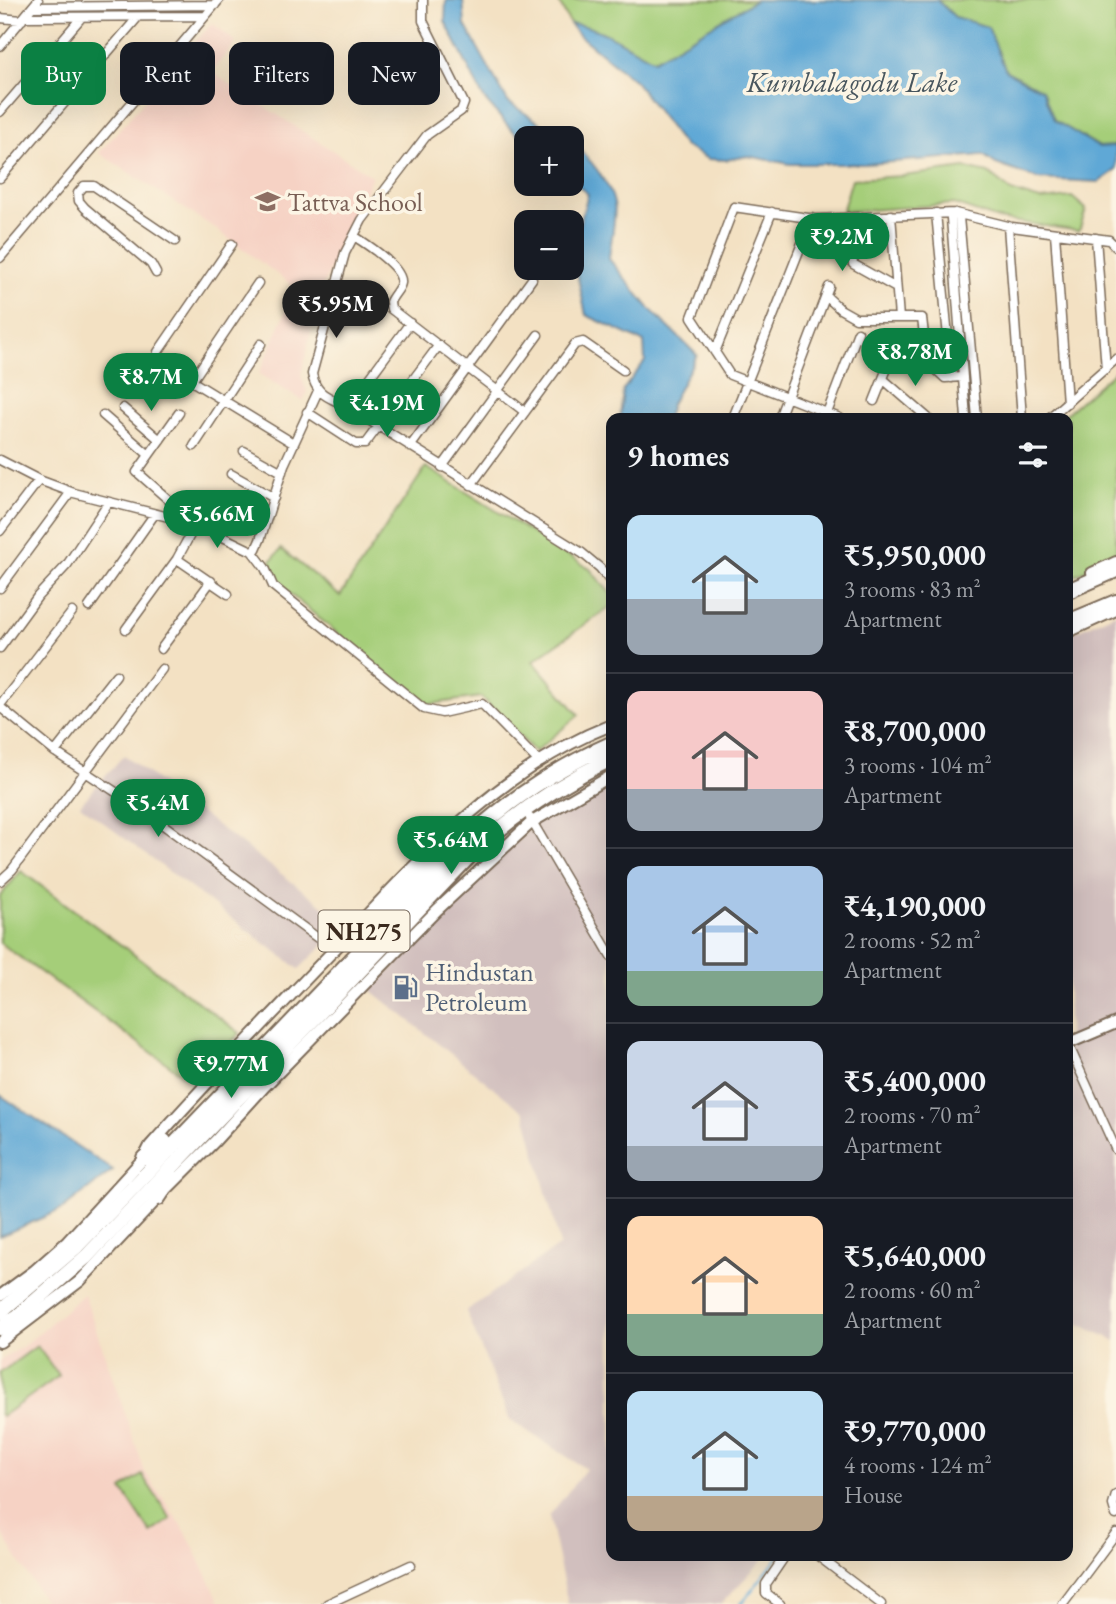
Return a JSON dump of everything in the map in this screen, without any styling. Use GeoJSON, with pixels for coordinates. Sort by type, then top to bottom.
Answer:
{"type":"FeatureCollection","features":[{"type":"Feature","properties":{"kind":"highway"},"geometry":{"type":"LineString","coordinates":[[1073,589],[1116,570]]}},
{"type":"Feature","properties":{"kind":"highway"},"geometry":{"type":"LineString","coordinates":[[1073,596],[1116,578]]}},
{"type":"Feature","properties":{"kind":"highway"},"geometry":{"type":"LineString","coordinates":[[1073,611],[1116,594]]}},
{"type":"Feature","properties":{"kind":"highway"},"geometry":{"type":"LineString","coordinates":[[1073,620],[1116,602]]}},
{"type":"Feature","properties":{"kind":"highway","name":"NH275"},"geometry":{"type":"LineString","coordinates":[[144,1158],[157,1149],[411,881],[462,832],[497,802],[544,768],[606,737]]}},
{"type":"Feature","properties":{"kind":"highway","name":"NH275"},"geometry":{"type":"LineString","coordinates":[[0,1312],[76,1247],[470,836],[541,781],[606,747]]}},
{"type":"Feature","properties":{"kind":"highway","name":"NH275"},"geometry":{"type":"LineString","coordinates":[[2,1334],[18,1316],[86,1256],[480,846],[531,805],[606,762]]}},
{"type":"Feature","properties":{"kind":"highway","name":"NH275"},"geometry":{"type":"LineString","coordinates":[[158,1198],[178,1170],[274,1066],[477,860],[576,785],[606,770]]}},
{"type":"Feature","properties":{"kind":"street"},"geometry":{"type":"LineString","coordinates":[[423,0],[424,21],[462,94],[464,103],[461,111],[427,135],[369,210],[354,236],[345,253],[315,362],[314,385],[318,391],[582,553],[606,576]]}},
{"type":"Feature","properties":{"kind":"street"},"geometry":{"type":"LineString","coordinates":[[0,46],[36,4],[217,2]]}},
{"type":"Feature","properties":{"kind":"street"},"geometry":{"type":"LineString","coordinates":[[0,258],[217,2]]}},
{"type":"Feature","properties":{"kind":"street"},"geometry":{"type":"LineString","coordinates":[[0,18],[205,16]]}},
{"type":"Feature","properties":{"kind":"street"},"geometry":{"type":"LineString","coordinates":[[0,178],[138,17]]}},
{"type":"Feature","properties":{"kind":"street"},"geometry":{"type":"LineString","coordinates":[[0,112],[81,18]]}},
{"type":"Feature","properties":{"kind":"street"},"geometry":{"type":"LineString","coordinates":[[156,273],[151,264],[85,208],[79,201],[78,193],[85,186],[94,186],[175,241]]}},
{"type":"Feature","properties":{"kind":"street"},"geometry":{"type":"LineString","coordinates":[[858,332],[827,413],[730,374],[692,317],[734,207],[812,218],[955,213],[1008,226],[1109,240],[1116,247]]}},
{"type":"Feature","properties":{"kind":"street"},"geometry":{"type":"LineString","coordinates":[[715,352],[772,212]]}},
{"type":"Feature","properties":{"kind":"street"},"geometry":{"type":"LineString","coordinates":[[936,213],[952,378]]}},
{"type":"Feature","properties":{"kind":"street"},"geometry":{"type":"LineString","coordinates":[[955,213],[951,218],[966,413]]}},
{"type":"Feature","properties":{"kind":"street"},"geometry":{"type":"LineString","coordinates":[[955,213],[960,216],[977,413]]}},
{"type":"Feature","properties":{"kind":"street"},"geometry":{"type":"LineString","coordinates":[[891,215],[899,318]]}},
{"type":"Feature","properties":{"kind":"street"},"geometry":{"type":"LineString","coordinates":[[848,217],[853,264],[896,288]]}},
{"type":"Feature","properties":{"kind":"street"},"geometry":{"type":"LineString","coordinates":[[735,413],[812,218]]}},
{"type":"Feature","properties":{"kind":"street"},"geometry":{"type":"LineString","coordinates":[[1008,226],[1023,413]]}},
{"type":"Feature","properties":{"kind":"street"},"geometry":{"type":"LineString","coordinates":[[1055,233],[1067,403]]}},
{"type":"Feature","properties":{"kind":"street"},"geometry":{"type":"LineString","coordinates":[[354,236],[382,255],[400,275],[401,286],[389,305],[525,412]]}},
{"type":"Feature","properties":{"kind":"street"},"geometry":{"type":"LineString","coordinates":[[1096,238],[1106,369]]}},
{"type":"Feature","properties":{"kind":"street"},"geometry":{"type":"LineString","coordinates":[[232,244],[158,352],[158,360],[293,443]]}},
{"type":"Feature","properties":{"kind":"street"},"geometry":{"type":"LineString","coordinates":[[410,447],[531,280]]}},
{"type":"Feature","properties":{"kind":"street"},"geometry":{"type":"LineString","coordinates":[[192,381],[258,283]]}},
{"type":"Feature","properties":{"kind":"street"},"geometry":{"type":"LineString","coordinates":[[781,413],[828,292],[840,309],[856,318],[922,318],[927,361],[945,378],[963,377]]}},
{"type":"Feature","properties":{"kind":"street"},"geometry":{"type":"LineString","coordinates":[[348,407],[410,323]]}},
{"type":"Feature","properties":{"kind":"street"},"geometry":{"type":"LineString","coordinates":[[442,467],[538,335]]}},
{"type":"Feature","properties":{"kind":"street"},"geometry":{"type":"LineString","coordinates":[[471,485],[578,342],[583,342],[623,370]]}},
{"type":"Feature","properties":{"kind":"street"},"geometry":{"type":"LineString","coordinates":[[194,446],[261,344]]}},
{"type":"Feature","properties":{"kind":"street"},"geometry":{"type":"LineString","coordinates":[[307,412],[361,445],[365,444],[439,345]]}},
{"type":"Feature","properties":{"kind":"street"},"geometry":{"type":"LineString","coordinates":[[1055,413],[1116,359]]}},
{"type":"Feature","properties":{"kind":"street"},"geometry":{"type":"LineString","coordinates":[[874,401],[890,362]]}},
{"type":"Feature","properties":{"kind":"street"},"geometry":{"type":"LineString","coordinates":[[883,379],[922,413]]}},
{"type":"Feature","properties":{"kind":"street"},"geometry":{"type":"LineString","coordinates":[[252,551],[260,540],[293,443],[318,391]]}},
{"type":"Feature","properties":{"kind":"street"},"geometry":{"type":"LineString","coordinates":[[123,408],[160,440]]}},
{"type":"Feature","properties":{"kind":"street"},"geometry":{"type":"LineString","coordinates":[[914,413],[917,408]]}},
{"type":"Feature","properties":{"kind":"street"},"geometry":{"type":"LineString","coordinates":[[179,413],[136,472],[196,524]]}},
{"type":"Feature","properties":{"kind":"street"},"geometry":{"type":"LineString","coordinates":[[103,415],[149,455]]}},
{"type":"Feature","properties":{"kind":"street"},"geometry":{"type":"LineString","coordinates":[[244,451],[282,472]]}},
{"type":"Feature","properties":{"kind":"street"},"geometry":{"type":"LineString","coordinates":[[0,460],[39,480],[71,492],[196,524],[252,551],[265,568],[272,586],[424,709],[442,713],[482,704],[539,762]]}},
{"type":"Feature","properties":{"kind":"street"},"geometry":{"type":"LineString","coordinates":[[231,474],[275,498]]}},
{"type":"Feature","properties":{"kind":"street"},"geometry":{"type":"LineString","coordinates":[[0,531],[39,480]]}},
{"type":"Feature","properties":{"kind":"street"},"geometry":{"type":"LineString","coordinates":[[0,588],[71,492]]}},
{"type":"Feature","properties":{"kind":"street"},"geometry":{"type":"LineString","coordinates":[[0,648],[38,596],[66,565],[108,503]]}},
{"type":"Feature","properties":{"kind":"street"},"geometry":{"type":"LineString","coordinates":[[89,607],[155,515]]}},
{"type":"Feature","properties":{"kind":"street"},"geometry":{"type":"LineString","coordinates":[[127,629],[177,559],[196,524]]}},
{"type":"Feature","properties":{"kind":"street"},"geometry":{"type":"LineString","coordinates":[[177,559],[228,594]]}},
{"type":"Feature","properties":{"kind":"street"},"geometry":{"type":"LineString","coordinates":[[1073,582],[1116,562]]}},
{"type":"Feature","properties":{"kind":"street"},"geometry":{"type":"LineString","coordinates":[[161,649],[211,582]]}},
{"type":"Feature","properties":{"kind":"street"},"geometry":{"type":"LineString","coordinates":[[1073,630],[1116,610]]}},
{"type":"Feature","properties":{"kind":"street"},"geometry":{"type":"LineString","coordinates":[[72,612],[0,706],[55,752],[143,810],[334,950]]}},
{"type":"Feature","properties":{"kind":"street"},"geometry":{"type":"LineString","coordinates":[[0,881],[12,870],[162,669]]}},
{"type":"Feature","properties":{"kind":"street"},"geometry":{"type":"LineString","coordinates":[[55,752],[116,676]]}},
{"type":"Feature","properties":{"kind":"street","name":"NH275"},"geometry":{"type":"LineString","coordinates":[[0,1296],[67,1242],[144,1158],[150,1146],[205,1083],[418,861],[505,785],[572,743],[606,727]]}},
{"type":"Feature","properties":{"kind":"street","name":"NH275"},"geometry":{"type":"LineString","coordinates":[[531,819],[606,779]]}},
{"type":"Feature","properties":{"kind":"street"},"geometry":{"type":"LineString","coordinates":[[531,819],[606,947]]}},
{"type":"Feature","properties":{"kind":"street"},"geometry":{"type":"LineString","coordinates":[[1073,1041],[1116,1023]]}},
{"type":"Feature","properties":{"kind":"street"},"geometry":{"type":"LineString","coordinates":[[1073,1054],[1116,1150]]}},
{"type":"Feature","properties":{"kind":"street","name":"NH275"},"geometry":{"type":"LineString","coordinates":[[2,1334],[79,1281],[158,1198]]}},
{"type":"Feature","properties":{"kind":"street"},"geometry":{"type":"LineString","coordinates":[[1116,1495],[1113,1505],[1116,1515]]}},
{"type":"Feature","properties":{"kind":"street"},"geometry":{"type":"LineString","coordinates":[[1063,1604],[1116,1532]]}},
{"type":"Feature","properties":{"kind":"street"},"geometry":{"type":"LineString","coordinates":[[780,1604],[766,1593],[766,1584],[782,1561]]}},
{"type":"Feature","properties":{"kind":"street"},"geometry":{"type":"LineString","coordinates":[[825,1561],[881,1604]]}},
{"type":"Feature","properties":{"kind":"street"},"geometry":{"type":"LineString","coordinates":[[327,1604],[411,1565]]}},
{"type":"Feature","properties":{"kind":"shaded area","name":"Tattva School"},"geometry":{"type":"Polygon","coordinates":[[[212,23],[236,42],[229,42],[229,50],[215,67],[215,42],[195,42],[212,23]]]}},
{"type":"Feature","properties":{"kind":"shaded area","name":"Tattva School"},"geometry":{"type":"Polygon","coordinates":[[[215,75],[229,84],[229,105],[262,105],[372,176],[320,292],[301,375],[307,392],[303,401],[259,374],[296,288],[213,227],[99,153],[141,105],[215,105],[215,75]]]}},
{"type":"Feature","properties":{"kind":"shaded area"},"geometry":{"type":"Polygon","coordinates":[[[1116,613],[1116,1341],[1073,1321],[1073,633],[1116,613]]]}},
{"type":"Feature","properties":{"kind":"shaded area"},"geometry":{"type":"Polygon","coordinates":[[[124,755],[346,923],[299,969],[80,805],[124,755]]]}},
{"type":"Feature","properties":{"kind":"shaded area"},"geometry":{"type":"Polygon","coordinates":[[[606,784],[606,1561],[761,1561],[721,1604],[568,1604],[549,1516],[586,1469],[510,1420],[466,1311],[560,1245],[525,1113],[371,990],[536,822],[606,784]]]}},
{"type":"Feature","properties":{"kind":"shaded area"},"geometry":{"type":"Polygon","coordinates":[[[84,1294],[145,1472],[187,1534],[221,1604],[46,1604],[0,1530],[0,1361],[25,1345],[84,1294]]]}},
{"type":"Feature","properties":{"kind":"green space"},"geometry":{"type":"Polygon","coordinates":[[[558,0],[756,0],[654,60],[602,32],[570,24],[558,0]]]}},
{"type":"Feature","properties":{"kind":"green space"},"geometry":{"type":"Polygon","coordinates":[[[937,0],[1116,0],[1116,146],[1100,147],[1054,120],[1042,90],[1006,71],[988,27],[955,17],[937,0]]]}},
{"type":"Feature","properties":{"kind":"green space"},"geometry":{"type":"Polygon","coordinates":[[[965,168],[988,173],[1011,191],[1040,200],[1072,197],[1086,209],[1079,231],[998,219],[954,204],[842,212],[852,179],[965,168]]]}},
{"type":"Feature","properties":{"kind":"green space"},"geometry":{"type":"Polygon","coordinates":[[[1116,370],[1116,556],[1073,577],[1073,413],[1067,413],[1116,370]]]}},
{"type":"Feature","properties":{"kind":"green space"},"geometry":{"type":"Polygon","coordinates":[[[426,467],[590,569],[606,588],[606,610],[533,661],[579,715],[535,752],[481,697],[424,705],[279,585],[270,562],[281,549],[340,596],[426,467]]]}},
{"type":"Feature","properties":{"kind":"green space"},"geometry":{"type":"Polygon","coordinates":[[[21,871],[240,1033],[194,1083],[0,943],[0,896],[21,871]]]}},
{"type":"Feature","properties":{"kind":"green space"},"geometry":{"type":"Polygon","coordinates":[[[37,1346],[59,1376],[2,1416],[0,1373],[37,1346]]]}},
{"type":"Feature","properties":{"kind":"green space"},"geometry":{"type":"Polygon","coordinates":[[[142,1475],[171,1519],[151,1533],[122,1489],[142,1475]]]}},
{"type":"Feature","properties":{"kind":"water"},"geometry":{"type":"Polygon","coordinates":[[[446,0],[463,0],[465,25],[508,102],[545,126],[514,126],[514,131],[509,127],[484,99],[445,21],[446,0]]]}},
{"type":"Feature","properties":{"kind":"water","name":"Kumbalagodu Lake"},"geometry":{"type":"Polygon","coordinates":[[[756,0],[937,0],[955,17],[988,27],[1006,71],[1042,90],[1054,120],[1099,147],[1116,146],[1116,170],[1099,182],[1038,179],[996,164],[983,155],[866,164],[790,164],[748,156],[726,160],[708,159],[684,146],[635,81],[580,36],[570,24],[602,32],[654,60],[756,0]]]}},
{"type":"Feature","properties":{"kind":"water"},"geometry":{"type":"Polygon","coordinates":[[[584,154],[608,187],[614,203],[609,259],[649,308],[697,355],[668,413],[621,413],[623,390],[645,361],[644,342],[586,315],[578,280],[584,280],[584,210],[588,194],[584,191],[584,154]]]}},
{"type":"Feature","properties":{"kind":"water"},"geometry":{"type":"Polygon","coordinates":[[[0,1095],[113,1170],[63,1209],[0,1236],[0,1095]]]}},
{"type":"Feature","properties":{"kind":"waterway"},"geometry":{"type":"LineString","coordinates":[[741,1604],[775,1561]]}},
{"type":"Feature","properties":{"kind":"place","name":"Tattva School"},"geometry":{"type":"Point","coordinates":[267,202]}},
{"type":"Feature","properties":{"kind":"place","name":"Hindustan Petroleum"},"geometry":{"type":"Point","coordinates":[405,987]}}]}
